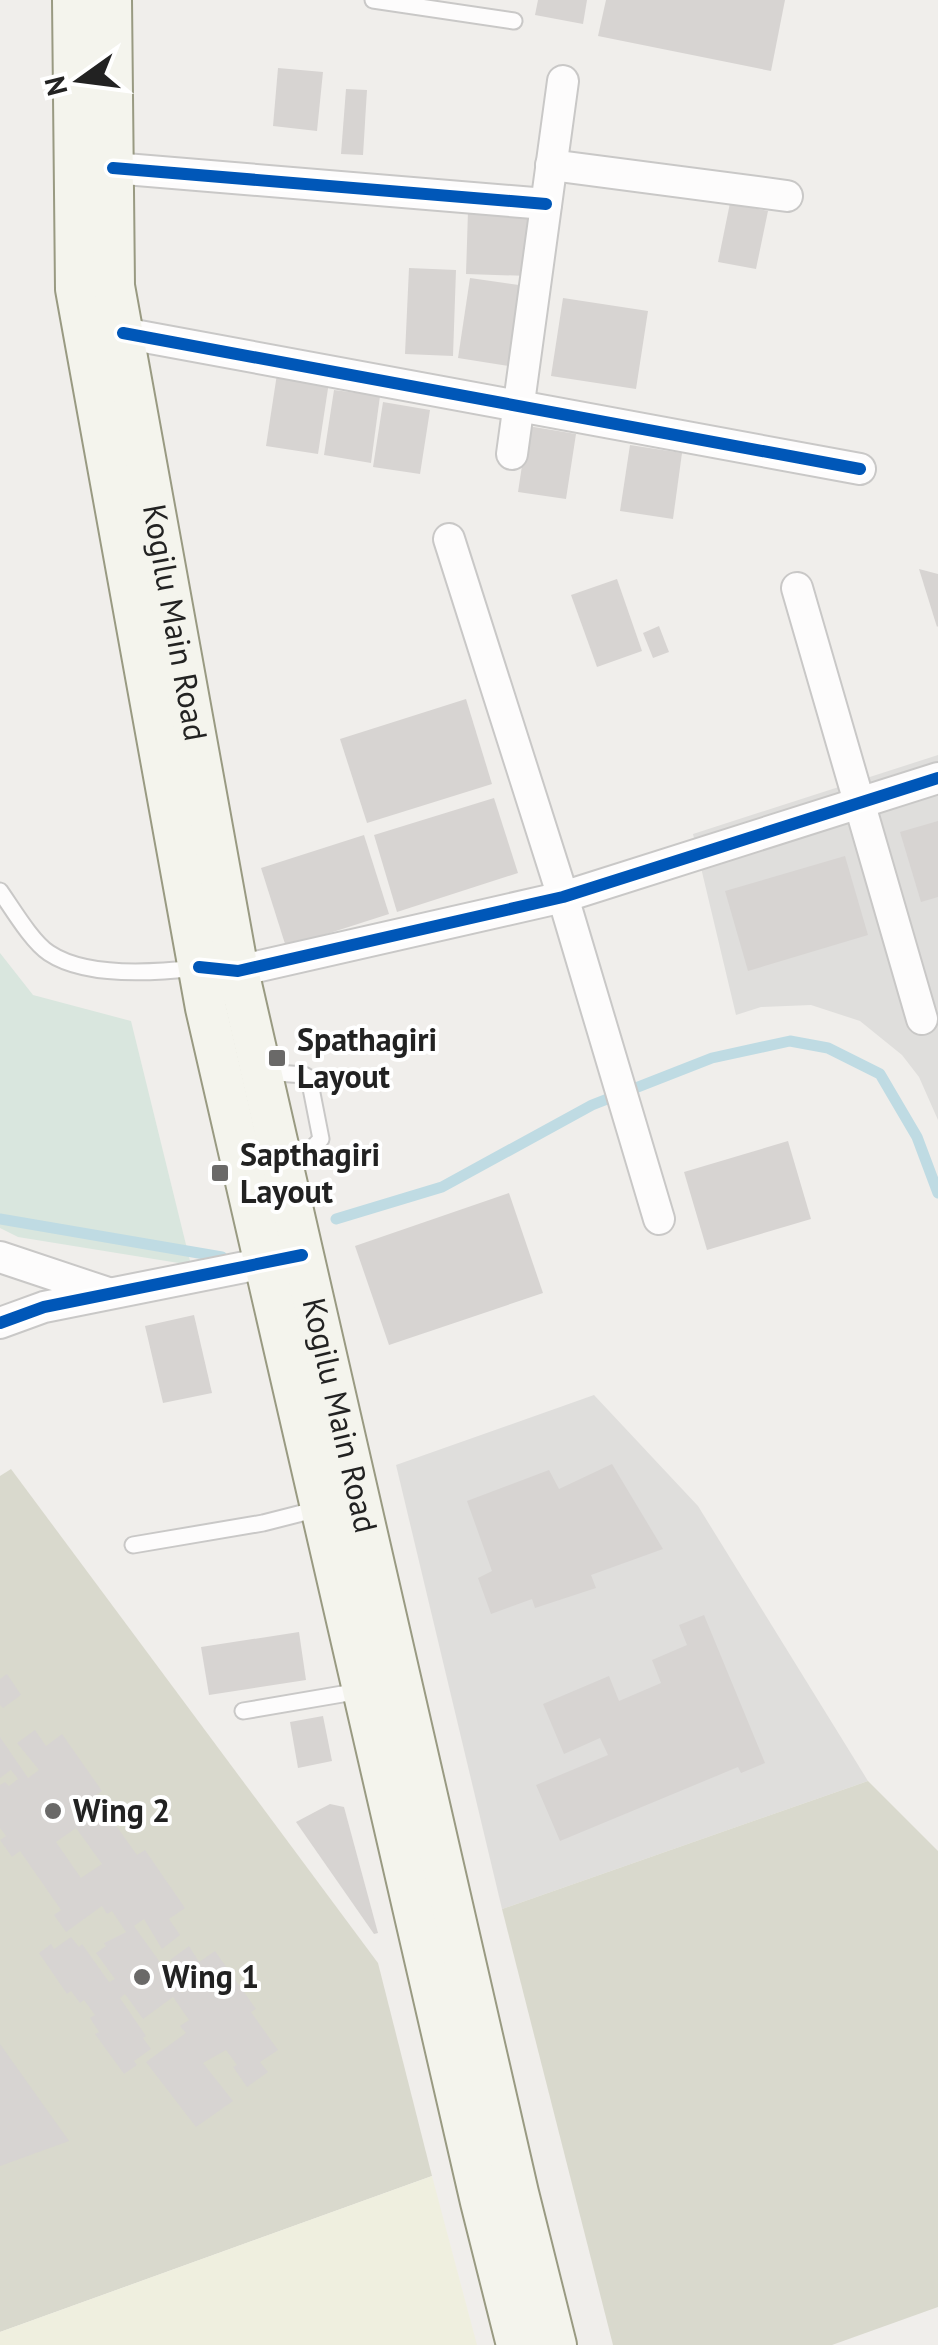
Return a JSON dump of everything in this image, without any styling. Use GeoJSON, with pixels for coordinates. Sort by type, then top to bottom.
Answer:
{"type":"FeatureCollection","features":[{"type":"Feature","properties":{"kind":"main road","name":"Kogilu Main Road"},"geometry":{"type":"LineString","coordinates":[[73,0],[76,289],[219,969],[499,2197],[517,2345]]}},
{"type":"Feature","properties":{"kind":"main road","name":"Kogilu Main Road"},"geometry":{"type":"LineString","coordinates":[[111,0],[114,286],[219,969],[260,1072],[286,1176],[284,1259],[322,1508],[364,1690],[499,2197],[556,2345]]}},
{"type":"Feature","properties":{"kind":"street"},"geometry":{"type":"LineString","coordinates":[[512,454],[564,82]]}},
{"type":"Feature","properties":{"kind":"street"},"geometry":{"type":"LineString","coordinates":[[551,166],[787,196]]}},
{"type":"Feature","properties":{"kind":"street"},"geometry":{"type":"LineString","coordinates":[[113,168],[546,204]]}},
{"type":"Feature","properties":{"kind":"street"},"geometry":{"type":"LineString","coordinates":[[123,334],[860,468]]}},
{"type":"Feature","properties":{"kind":"street"},"geometry":{"type":"LineString","coordinates":[[449,539],[564,897],[659,1219]]}},
{"type":"Feature","properties":{"kind":"street"},"geometry":{"type":"LineString","coordinates":[[796,588],[922,1019]]}},
{"type":"Feature","properties":{"kind":"street"},"geometry":{"type":"LineString","coordinates":[[219,969],[564,897],[938,778]]}},
{"type":"Feature","properties":{"kind":"street"},"geometry":{"type":"LineString","coordinates":[[0,1257],[110,1294]]}},
{"type":"Feature","properties":{"kind":"street"},"geometry":{"type":"LineString","coordinates":[[0,1323],[44,1307],[284,1259]]}},
{"type":"Feature","properties":{"kind":"lane"},"geometry":{"type":"LineString","coordinates":[[373,0],[514,20]]}},
{"type":"Feature","properties":{"kind":"lane"},"geometry":{"type":"LineString","coordinates":[[0,891],[46,952],[74,964],[127,972],[219,969]]}},
{"type":"Feature","properties":{"kind":"lane"},"geometry":{"type":"LineString","coordinates":[[133,1545],[263,1523],[322,1508]]}},
{"type":"Feature","properties":{"kind":"lane"},"geometry":{"type":"LineString","coordinates":[[243,1711],[364,1690]]}},
{"type":"Feature","properties":{"kind":"shaded area"},"geometry":{"type":"Polygon","coordinates":[[[938,755],[938,1120],[919,1077],[902,1055],[860,1021],[811,1005],[761,1007],[736,1015],[693,834],[938,755]]]}},
{"type":"Feature","properties":{"kind":"shaded area"},"geometry":{"type":"Polygon","coordinates":[[[0,953],[33,995],[131,1021],[191,1265],[18,1237],[0,1228],[0,953]]]}},
{"type":"Feature","properties":{"kind":"shaded area"},"geometry":{"type":"Polygon","coordinates":[[[594,1395],[698,1506],[868,1781],[502,1909],[396,1465],[594,1395]]]}},
{"type":"Feature","properties":{"kind":"shaded area"},"geometry":{"type":"Polygon","coordinates":[[[11,1469],[378,1963],[432,2176],[0,2332],[0,1476],[11,1469]]]}},
{"type":"Feature","properties":{"kind":"shaded area"},"geometry":{"type":"Polygon","coordinates":[[[868,1781],[938,1851],[938,2307],[832,2345],[613,2345],[502,1909],[868,1781]]]}},
{"type":"Feature","properties":{"kind":"green space"},"geometry":{"type":"Polygon","coordinates":[[[432,2176],[477,2345],[0,2345],[0,2332],[432,2176]]]}},
{"type":"Feature","properties":{"kind":"building"},"geometry":{"type":"Polygon","coordinates":[[[538,0],[587,0],[583,24],[535,15],[538,0]]]}},
{"type":"Feature","properties":{"kind":"building"},"geometry":{"type":"Polygon","coordinates":[[[606,0],[785,0],[771,71],[598,36],[606,0]]]}},
{"type":"Feature","properties":{"kind":"building"},"geometry":{"type":"Polygon","coordinates":[[[278,68],[323,72],[317,131],[273,126],[278,68]]]}},
{"type":"Feature","properties":{"kind":"building"},"geometry":{"type":"Polygon","coordinates":[[[346,89],[367,90],[363,155],[341,154],[346,89]]]}},
{"type":"Feature","properties":{"kind":"building"},"geometry":{"type":"Polygon","coordinates":[[[730,203],[768,211],[756,269],[718,262],[730,203]]]}},
{"type":"Feature","properties":{"kind":"building"},"geometry":{"type":"Polygon","coordinates":[[[468,211],[532,214],[529,276],[466,274],[468,211]]]}},
{"type":"Feature","properties":{"kind":"building"},"geometry":{"type":"Polygon","coordinates":[[[409,268],[456,270],[453,356],[405,354],[409,268]]]}},
{"type":"Feature","properties":{"kind":"building"},"geometry":{"type":"Polygon","coordinates":[[[470,278],[526,286],[514,367],[458,358],[470,278]]]}},
{"type":"Feature","properties":{"kind":"building"},"geometry":{"type":"Polygon","coordinates":[[[563,298],[648,311],[636,389],[551,376],[563,298]]]}},
{"type":"Feature","properties":{"kind":"building"},"geometry":{"type":"Polygon","coordinates":[[[277,374],[329,382],[318,454],[266,446],[277,374]]]}},
{"type":"Feature","properties":{"kind":"building"},"geometry":{"type":"Polygon","coordinates":[[[334,390],[380,396],[371,463],[324,455],[334,390]]]}},
{"type":"Feature","properties":{"kind":"building"},"geometry":{"type":"Polygon","coordinates":[[[383,402],[430,410],[420,474],[373,467],[383,402]]]}},
{"type":"Feature","properties":{"kind":"building"},"geometry":{"type":"Polygon","coordinates":[[[528,426],[576,434],[566,499],[518,492],[528,426]]]}},
{"type":"Feature","properties":{"kind":"building"},"geometry":{"type":"Polygon","coordinates":[[[630,445],[682,453],[673,519],[620,511],[630,445]]]}},
{"type":"Feature","properties":{"kind":"building"},"geometry":{"type":"Polygon","coordinates":[[[919,569],[938,574],[937,627],[919,569]]]}},
{"type":"Feature","properties":{"kind":"building"},"geometry":{"type":"Polygon","coordinates":[[[617,579],[642,651],[597,667],[571,595],[617,579]]]}},
{"type":"Feature","properties":{"kind":"building"},"geometry":{"type":"Polygon","coordinates":[[[659,626],[669,652],[653,658],[643,633],[659,626]]]}},
{"type":"Feature","properties":{"kind":"building"},"geometry":{"type":"Polygon","coordinates":[[[466,699],[492,784],[367,823],[340,739],[466,699]]]}},
{"type":"Feature","properties":{"kind":"building"},"geometry":{"type":"Polygon","coordinates":[[[494,798],[518,873],[397,912],[374,835],[494,798]]]}},
{"type":"Feature","properties":{"kind":"building"},"geometry":{"type":"Polygon","coordinates":[[[938,821],[938,897],[921,902],[900,832],[938,821]]]}},
{"type":"Feature","properties":{"kind":"building"},"geometry":{"type":"Polygon","coordinates":[[[364,835],[389,914],[286,947],[261,868],[364,835]]]}},
{"type":"Feature","properties":{"kind":"building"},"geometry":{"type":"Polygon","coordinates":[[[845,856],[868,935],[748,971],[725,891],[845,856]]]}},
{"type":"Feature","properties":{"kind":"building"},"geometry":{"type":"Polygon","coordinates":[[[788,1141],[811,1219],[707,1250],[684,1172],[788,1141]]]}},
{"type":"Feature","properties":{"kind":"building"},"geometry":{"type":"Polygon","coordinates":[[[509,1193],[543,1293],[389,1345],[355,1246],[509,1193]]]}},
{"type":"Feature","properties":{"kind":"building"},"geometry":{"type":"Polygon","coordinates":[[[194,1315],[212,1393],[163,1403],[145,1326],[194,1315]]]}},
{"type":"Feature","properties":{"kind":"building"},"geometry":{"type":"Polygon","coordinates":[[[612,1464],[663,1549],[591,1575],[596,1588],[535,1608],[532,1599],[491,1614],[478,1578],[492,1571],[467,1501],[549,1470],[559,1489],[612,1464]]]}},
{"type":"Feature","properties":{"kind":"building"},"geometry":{"type":"Polygon","coordinates":[[[704,1615],[765,1763],[741,1773],[738,1767],[560,1841],[536,1785],[608,1755],[600,1738],[564,1754],[543,1704],[609,1676],[619,1701],[661,1683],[652,1660],[687,1645],[679,1625],[704,1615]]]}},
{"type":"Feature","properties":{"kind":"building"},"geometry":{"type":"Polygon","coordinates":[[[299,1632],[306,1680],[209,1695],[201,1647],[299,1632]]]}},
{"type":"Feature","properties":{"kind":"building"},"geometry":{"type":"Polygon","coordinates":[[[7,1674],[21,1695],[3,1708],[0,1679],[7,1674]]]}},
{"type":"Feature","properties":{"kind":"building"},"geometry":{"type":"Polygon","coordinates":[[[323,1716],[332,1761],[298,1768],[290,1722],[323,1716]]]}},
{"type":"Feature","properties":{"kind":"building","name":"Wing 1"},"geometry":{"type":"Polygon","coordinates":[[[35,1730],[46,1746],[62,1734],[102,1791],[95,1796],[137,1855],[145,1850],[185,1908],[169,1919],[180,1935],[162,1949],[144,1919],[134,1926],[182,1993],[191,1987],[170,1960],[189,1946],[199,1962],[215,1951],[256,2009],[251,2012],[278,2050],[260,2062],[268,2072],[247,2087],[226,2050],[203,2063],[233,2101],[196,2127],[146,2062],[186,2033],[180,2026],[189,2020],[173,1997],[143,2019],[125,1994],[120,1998],[151,2049],[124,2074],[95,2034],[99,2032],[90,2018],[95,2015],[84,2000],[80,2003],[71,1991],[67,1994],[39,1953],[51,1944],[54,1949],[71,1937],[79,1947],[82,1944],[109,1982],[115,1979],[96,1953],[106,1946],[104,1943],[126,1932],[112,1911],[107,1914],[102,1906],[66,1932],[54,1915],[61,1910],[20,1851],[12,1857],[0,1840],[6,1836],[0,1828],[0,1785],[5,1782],[9,1786],[18,1779],[11,1770],[0,1778],[0,1737],[28,1778],[39,1770],[17,1743],[35,1730]],[[76,1828],[56,1842],[81,1878],[102,1864],[76,1828]]]}},
{"type":"Feature","properties":{"kind":"building"},"geometry":{"type":"Polygon","coordinates":[[[330,1804],[344,1807],[378,1933],[374,1934],[296,1822],[330,1804]]]}},
{"type":"Feature","properties":{"kind":"building"},"geometry":{"type":"Polygon","coordinates":[[[0,2044],[69,2141],[0,2166],[0,2044]]]}},
{"type":"Feature","properties":{"kind":"waterway"},"geometry":{"type":"LineString","coordinates":[[336,1219],[442,1187],[592,1105],[712,1058],[790,1041],[828,1048],[880,1074],[917,1137],[938,1193]]}},
{"type":"Feature","properties":{"kind":"waterway"},"geometry":{"type":"LineString","coordinates":[[0,1219],[222,1257]]}},
{"type":"Feature","properties":{"kind":"cycle path"},"geometry":{"type":"LineString","coordinates":[[113,168],[546,204]]}},
{"type":"Feature","properties":{"kind":"cycle path"},"geometry":{"type":"LineString","coordinates":[[123,333],[860,469]]}},
{"type":"Feature","properties":{"kind":"cycle path"},"geometry":{"type":"LineString","coordinates":[[199,967],[238,971],[563,897],[938,778]]}},
{"type":"Feature","properties":{"kind":"cycle path"},"geometry":{"type":"LineString","coordinates":[[0,1323],[44,1307],[302,1255]]}},
{"type":"Feature","properties":{"kind":"place","name":"Spathagiri Layout"},"geometry":{"type":"Point","coordinates":[277,1058]}},
{"type":"Feature","properties":{"kind":"place","name":"Sapthagiri Layout"},"geometry":{"type":"Point","coordinates":[220,1173]}},
{"type":"Feature","properties":{"kind":"place","name":"Wing 2"},"geometry":{"type":"Point","coordinates":[53,1811]}},
{"type":"Feature","properties":{"kind":"place","name":"Wing 1"},"geometry":{"type":"Point","coordinates":[142,1977]}}]}
